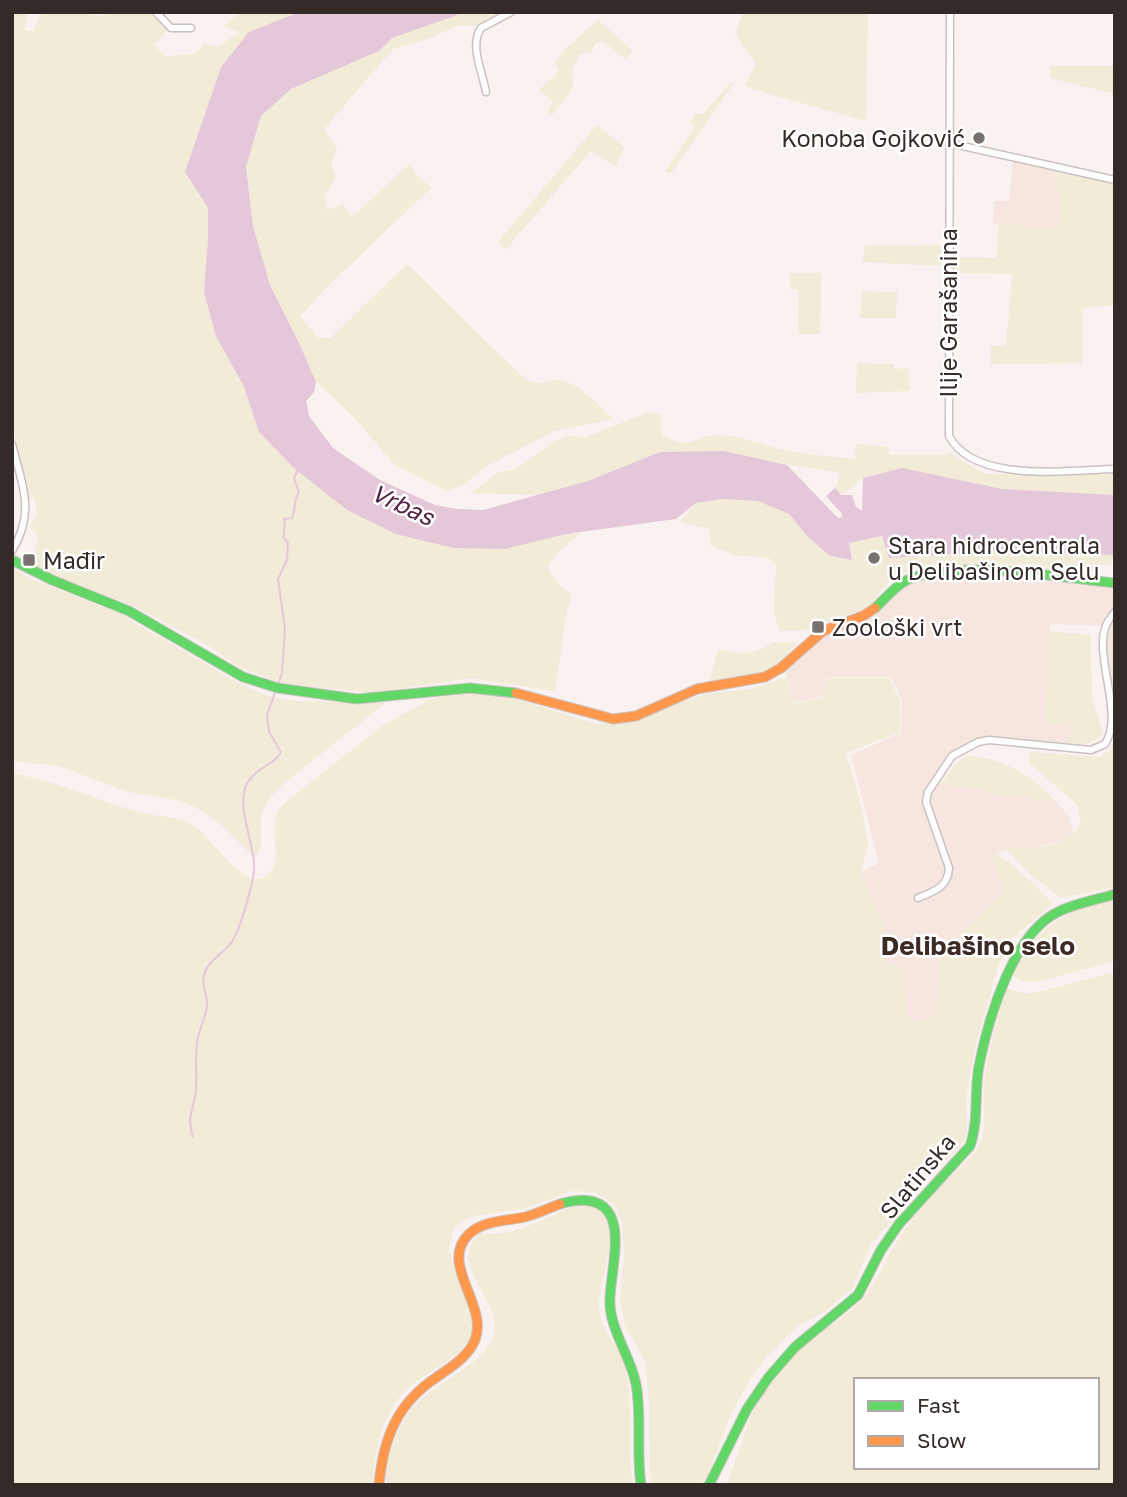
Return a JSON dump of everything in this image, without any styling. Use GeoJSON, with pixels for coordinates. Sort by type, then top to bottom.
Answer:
{"type":"FeatureCollection","features":[{"type":"Feature","properties":{"kind":"street"},"geometry":{"type":"LineString","coordinates":[[156,12],[171,28],[191,28]]}},
{"type":"Feature","properties":{"kind":"street"},"geometry":{"type":"LineString","coordinates":[[486,92],[477,51],[478,33],[481,28],[511,12]]}},
{"type":"Feature","properties":{"kind":"street","name":"Ilije Garašanina"},"geometry":{"type":"LineString","coordinates":[[950,12],[949,436],[965,455],[993,467],[1019,470],[1115,469]]}},
{"type":"Feature","properties":{"kind":"street"},"geometry":{"type":"LineString","coordinates":[[949,143],[1115,180]]}},
{"type":"Feature","properties":{"kind":"street"},"geometry":{"type":"LineString","coordinates":[[12,443],[27,515],[23,531],[12,551]]}},
{"type":"Feature","properties":{"kind":"street"},"geometry":{"type":"LineString","coordinates":[[12,560],[52,580],[129,611],[243,677],[275,687],[357,699],[470,688],[495,690],[526,694],[602,717],[626,719],[700,688],[752,680],[775,673],[823,631],[867,614],[896,586],[912,578],[966,570],[1115,583]]}},
{"type":"Feature","properties":{"kind":"street"},"geometry":{"type":"LineString","coordinates":[[918,898],[939,889],[949,877],[949,867],[926,802],[928,792],[952,756],[978,742],[989,740],[1083,750],[1099,749],[1105,744],[1112,730],[1104,652],[1105,625],[1112,616]]}},
{"type":"Feature","properties":{"kind":"street","name":"Slatinska"},"geometry":{"type":"LineString","coordinates":[[709,1485],[747,1409],[768,1378],[795,1347],[858,1295],[881,1250],[899,1224],[970,1146],[974,1134],[979,1067],[997,1002],[1013,961],[1038,928],[1057,912],[1115,894]]}},
{"type":"Feature","properties":{"kind":"street"},"geometry":{"type":"LineString","coordinates":[[379,1485],[380,1462],[391,1423],[410,1397],[467,1353],[478,1334],[479,1321],[475,1305],[459,1262],[464,1239],[474,1229],[488,1224],[522,1219],[556,1206],[587,1199],[598,1202],[613,1218],[610,1310],[636,1385],[636,1464],[641,1485]]}},
{"type":"Feature","properties":{"kind":"shaded area"},"geometry":{"type":"Polygon","coordinates":[[[12,12],[28,12],[24,30],[33,32],[42,12],[82,12],[100,16],[112,12],[151,12],[168,30],[154,45],[165,56],[195,54],[204,44],[218,47],[240,32],[223,26],[241,12],[299,12],[250,32],[221,67],[185,172],[208,207],[216,336],[244,387],[259,432],[295,469],[347,510],[580,534],[557,553],[547,568],[560,586],[572,595],[567,610],[555,691],[470,678],[372,693],[281,683],[237,666],[214,649],[134,606],[37,569],[32,560],[38,536],[30,527],[37,514],[35,498],[28,497],[12,424],[12,12]]]}},
{"type":"Feature","properties":{"kind":"shaded area"},"geometry":{"type":"Polygon","coordinates":[[[466,12],[503,12],[475,26],[457,26],[393,49],[324,129],[337,149],[331,164],[336,177],[325,195],[327,210],[343,204],[352,217],[410,164],[420,179],[432,187],[300,316],[318,338],[331,338],[407,264],[526,380],[540,383],[558,380],[572,384],[613,419],[554,431],[485,467],[465,484],[447,491],[395,465],[351,414],[316,382],[270,285],[253,226],[246,167],[261,116],[291,89],[379,51],[392,38],[466,12]]]}},
{"type":"Feature","properties":{"kind":"shaded area"},"geometry":{"type":"Polygon","coordinates":[[[743,12],[868,12],[866,121],[745,85],[756,64],[735,34],[743,12]]]}},
{"type":"Feature","properties":{"kind":"shaded area"},"geometry":{"type":"Polygon","coordinates":[[[598,20],[633,51],[625,59],[603,41],[595,44],[592,52],[580,54],[572,69],[571,89],[552,115],[547,112],[554,102],[539,90],[556,75],[558,70],[555,63],[564,50],[598,20]]]}},
{"type":"Feature","properties":{"kind":"shaded area"},"geometry":{"type":"Polygon","coordinates":[[[1050,66],[1115,66],[1115,94],[1050,78],[1050,66]]]}},
{"type":"Feature","properties":{"kind":"shaded area"},"geometry":{"type":"Polygon","coordinates":[[[730,83],[734,83],[671,173],[665,172],[695,127],[691,123],[695,114],[703,114],[730,83]]]}},
{"type":"Feature","properties":{"kind":"shaded area"},"geometry":{"type":"Polygon","coordinates":[[[597,125],[625,148],[615,166],[591,151],[505,250],[499,241],[597,125]]]}},
{"type":"Feature","properties":{"kind":"shaded area"},"geometry":{"type":"Polygon","coordinates":[[[1013,159],[1055,168],[1060,213],[1055,229],[993,223],[994,201],[1009,201],[1013,159]]]}},
{"type":"Feature","properties":{"kind":"shaded area"},"geometry":{"type":"Polygon","coordinates":[[[1057,169],[1115,183],[1115,305],[1083,308],[1082,363],[991,364],[991,346],[1006,346],[1012,274],[953,273],[953,257],[996,258],[999,223],[1055,229],[1060,213],[1057,169]]]}},
{"type":"Feature","properties":{"kind":"shaded area"},"geometry":{"type":"Polygon","coordinates":[[[940,245],[942,266],[863,262],[865,246],[940,245]]]}},
{"type":"Feature","properties":{"kind":"shaded area"},"geometry":{"type":"Polygon","coordinates":[[[790,273],[821,273],[821,290],[818,290],[821,291],[820,334],[798,334],[799,290],[790,289],[790,273]]]}},
{"type":"Feature","properties":{"kind":"shaded area"},"geometry":{"type":"Polygon","coordinates":[[[862,291],[897,292],[896,318],[860,318],[862,291]]]}},
{"type":"Feature","properties":{"kind":"shaded area"},"geometry":{"type":"Polygon","coordinates":[[[857,363],[894,364],[894,369],[909,368],[910,391],[856,393],[857,363]]]}},
{"type":"Feature","properties":{"kind":"shaded area"},"geometry":{"type":"Polygon","coordinates":[[[649,412],[661,415],[662,435],[681,442],[688,443],[711,435],[726,436],[789,451],[855,459],[856,444],[888,447],[889,455],[947,455],[950,452],[986,474],[1115,472],[1115,495],[1002,489],[952,480],[863,478],[841,495],[835,488],[841,473],[777,463],[588,481],[539,495],[470,493],[499,472],[516,469],[555,441],[567,436],[586,437],[649,412]]]}},
{"type":"Feature","properties":{"kind":"shaded area"},"geometry":{"type":"Polygon","coordinates":[[[723,499],[758,501],[789,514],[807,536],[830,556],[851,559],[848,543],[882,536],[889,558],[998,551],[1115,555],[1115,560],[1112,560],[1112,565],[1094,565],[1093,574],[992,565],[936,566],[913,570],[895,577],[861,610],[806,630],[779,631],[774,611],[776,564],[769,558],[735,555],[711,546],[710,529],[680,522],[696,503],[723,499]]]}},
{"type":"Feature","properties":{"kind":"shaded area"},"geometry":{"type":"Polygon","coordinates":[[[12,567],[31,579],[119,613],[238,683],[268,696],[294,701],[385,703],[274,794],[262,813],[261,843],[254,857],[222,825],[195,807],[176,800],[129,792],[58,766],[12,761],[12,567]]]}},
{"type":"Feature","properties":{"kind":"shaded area"},"geometry":{"type":"Polygon","coordinates":[[[966,570],[1115,583],[1115,730],[1112,730],[1104,652],[1105,626],[1050,624],[1046,722],[1072,727],[1069,749],[989,740],[954,755],[934,783],[1056,802],[1069,816],[1073,832],[1068,839],[1055,843],[1009,847],[989,857],[1005,890],[940,954],[936,1016],[914,1022],[905,1015],[905,967],[886,966],[884,928],[861,872],[879,863],[851,755],[901,733],[902,700],[891,677],[828,677],[822,696],[794,703],[784,666],[811,638],[859,621],[896,586],[966,570]]]}},
{"type":"Feature","properties":{"kind":"shaded area"},"geometry":{"type":"Polygon","coordinates":[[[1049,631],[1091,635],[1092,698],[1103,732],[1093,741],[1069,745],[1072,727],[1045,722],[1049,631]]]}},
{"type":"Feature","properties":{"kind":"shaded area"},"geometry":{"type":"Polygon","coordinates":[[[773,642],[797,643],[771,670],[709,682],[718,651],[749,653],[773,642]]]}},
{"type":"Feature","properties":{"kind":"shaded area"},"geometry":{"type":"Polygon","coordinates":[[[786,677],[794,704],[822,697],[828,678],[889,678],[900,700],[900,732],[846,753],[860,799],[868,844],[861,872],[884,928],[886,965],[905,967],[906,1015],[914,1022],[936,1016],[940,954],[1005,890],[989,857],[997,853],[1053,904],[1011,939],[998,967],[975,1048],[966,1100],[967,1132],[963,1144],[934,1172],[870,1246],[852,1289],[824,1312],[799,1325],[766,1357],[731,1414],[709,1472],[701,1485],[654,1485],[650,1477],[649,1402],[645,1361],[624,1324],[620,1297],[624,1252],[622,1223],[614,1204],[594,1192],[572,1191],[523,1209],[473,1216],[453,1229],[449,1251],[475,1325],[471,1336],[456,1354],[415,1382],[397,1400],[381,1434],[373,1485],[12,1485],[12,773],[59,785],[135,811],[192,824],[237,870],[257,879],[266,876],[274,864],[275,822],[283,805],[382,726],[429,700],[463,691],[496,693],[593,723],[616,724],[637,722],[676,704],[710,693],[752,689],[786,677]]]}},
{"type":"Feature","properties":{"kind":"shaded area"},"geometry":{"type":"Polygon","coordinates":[[[1115,741],[1115,887],[1061,898],[1030,874],[1006,849],[1040,847],[1062,842],[1081,825],[1078,806],[1029,762],[1030,752],[1099,757],[1109,751],[1115,741]]]}},
{"type":"Feature","properties":{"kind":"shaded area"},"geometry":{"type":"Polygon","coordinates":[[[967,756],[1005,764],[1038,784],[1056,802],[941,784],[955,764],[967,756]]]}},
{"type":"Feature","properties":{"kind":"shaded area"},"geometry":{"type":"Polygon","coordinates":[[[1115,900],[1115,961],[1038,982],[1023,981],[1012,976],[1013,969],[1044,930],[1081,909],[1115,900]]]}},
{"type":"Feature","properties":{"kind":"shaded area"},"geometry":{"type":"Polygon","coordinates":[[[1115,972],[1115,1485],[726,1485],[752,1414],[779,1372],[800,1348],[861,1301],[914,1217],[976,1150],[983,1133],[989,1053],[1006,989],[1030,994],[1115,972]]]}},
{"type":"Feature","properties":{"kind":"shaded area"},"geometry":{"type":"Polygon","coordinates":[[[587,1204],[600,1209],[608,1219],[609,1248],[599,1309],[603,1324],[625,1367],[628,1382],[633,1485],[385,1485],[391,1449],[400,1427],[413,1407],[479,1357],[492,1340],[495,1326],[492,1312],[472,1271],[469,1258],[471,1245],[481,1233],[508,1232],[587,1204]]]}},
{"type":"Feature","properties":{"kind":"water","name":"Vrbas"},"geometry":{"type":"Polygon","coordinates":[[[299,12],[466,12],[392,38],[379,51],[291,89],[261,116],[246,167],[253,226],[270,285],[316,382],[314,392],[306,401],[309,416],[333,448],[380,480],[435,505],[483,510],[588,481],[660,452],[724,451],[787,465],[838,518],[842,517],[842,514],[826,496],[835,488],[841,495],[852,495],[856,507],[862,511],[863,478],[902,468],[1002,489],[1115,495],[1115,555],[998,551],[889,558],[882,536],[849,543],[852,560],[830,556],[807,536],[789,514],[758,501],[723,499],[696,503],[676,519],[566,534],[505,549],[454,548],[396,534],[347,510],[295,469],[259,432],[244,387],[216,336],[204,292],[208,208],[185,172],[221,67],[249,32],[299,12]]]}},
{"type":"Feature","properties":{"kind":"waterway"},"geometry":{"type":"LineString","coordinates":[[278,685],[282,673],[285,629],[278,579],[287,560],[288,543],[284,538],[284,519],[292,518],[293,515],[299,492],[294,478],[298,469]]}},
{"type":"Feature","properties":{"kind":"waterway"},"geometry":{"type":"LineString","coordinates":[[193,1137],[190,1118],[196,1090],[197,1042],[207,1006],[204,975],[208,966],[228,947],[234,937],[250,892],[254,867],[243,798],[248,781],[281,752],[269,732],[267,715],[276,690]]}},
{"type":"Feature","properties":{"kind":"traffic: fast"},"geometry":{"type":"LineString","coordinates":[[12,560],[52,580],[129,611],[243,677],[278,688],[357,699],[470,688],[516,693]]}},
{"type":"Feature","properties":{"kind":"traffic: fast"},"geometry":{"type":"LineString","coordinates":[[875,608],[907,580],[952,570],[1009,571],[1115,583]]}},
{"type":"Feature","properties":{"kind":"traffic: fast"},"geometry":{"type":"LineString","coordinates":[[709,1485],[747,1409],[768,1378],[795,1347],[858,1295],[881,1250],[899,1224],[970,1146],[979,1066],[989,1025],[1005,980],[1028,938],[1042,923],[1058,912],[1115,894]]}},
{"type":"Feature","properties":{"kind":"traffic: fast"},"geometry":{"type":"LineString","coordinates":[[560,1204],[580,1200],[593,1201],[604,1208],[613,1221],[615,1254],[610,1308],[636,1384],[641,1485]]}},
{"type":"Feature","properties":{"kind":"traffic: slow"},"geometry":{"type":"LineString","coordinates":[[516,693],[613,719],[636,716],[697,689],[765,677],[781,668],[823,631],[863,616],[875,608]]}},
{"type":"Feature","properties":{"kind":"traffic: slow"},"geometry":{"type":"LineString","coordinates":[[379,1485],[384,1452],[402,1410],[423,1387],[464,1357],[475,1340],[476,1313],[461,1271],[461,1246],[469,1234],[482,1226],[529,1216],[560,1204]]}},
{"type":"Feature","properties":{"kind":"place","name":"Konoba Gojković"},"geometry":{"type":"Point","coordinates":[979,138]}},
{"type":"Feature","properties":{"kind":"place","name":"Stara hidrocentrala u Delibašinom Selu"},"geometry":{"type":"Point","coordinates":[874,558]}},
{"type":"Feature","properties":{"kind":"place","name":"Mađir"},"geometry":{"type":"Point","coordinates":[29,560]}},
{"type":"Feature","properties":{"kind":"place","name":"Zoološki vrt"},"geometry":{"type":"Point","coordinates":[818,627]}},
{"type":"Feature","properties":{"kind":"district","name":"Delibašino selo"},"geometry":{"type":"Point","coordinates":[978,945]}}]}
